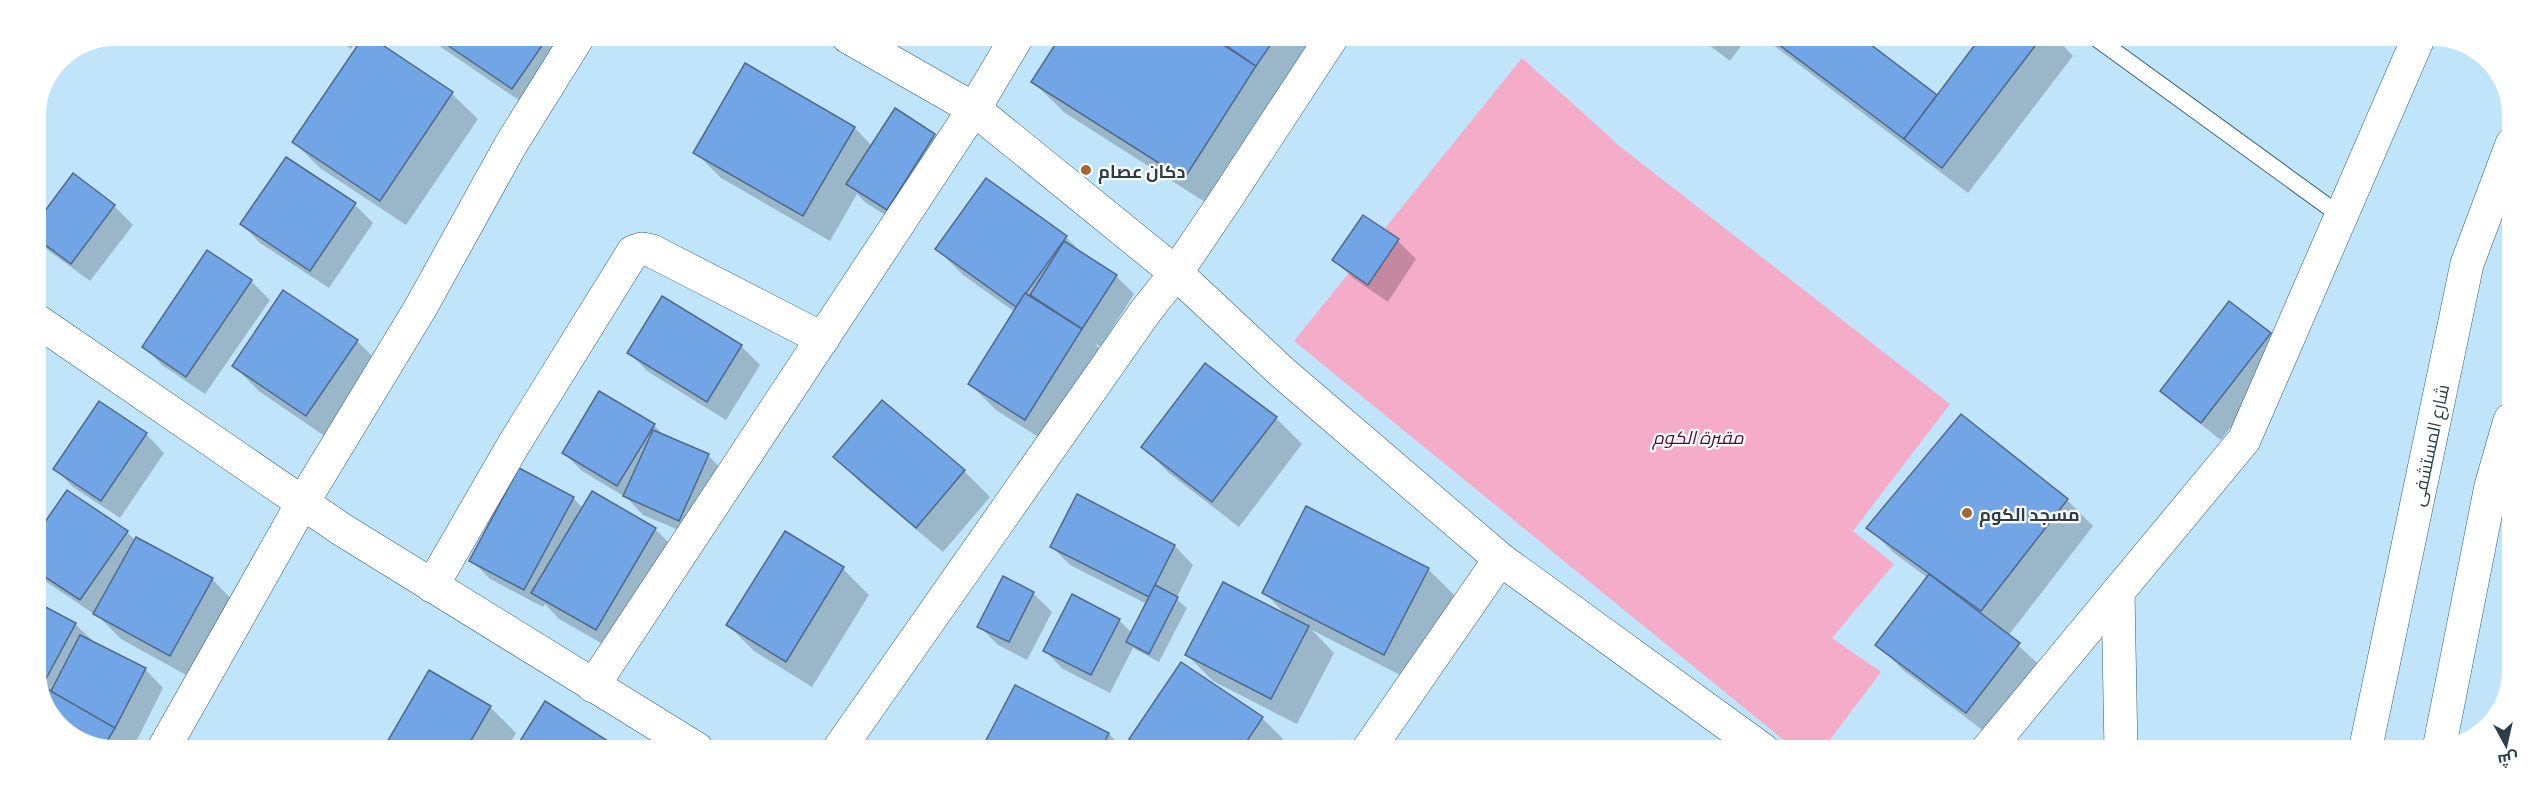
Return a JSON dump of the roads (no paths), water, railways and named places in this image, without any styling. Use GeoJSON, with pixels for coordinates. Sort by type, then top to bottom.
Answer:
{"type":"FeatureCollection","features":[{"type":"Feature","properties":{"kind":"street"},"geometry":{"type":"LineString","coordinates":[[169,740],[303,502],[421,307],[510,146],[572,46]]}},
{"type":"Feature","properties":{"kind":"street"},"geometry":{"type":"LineString","coordinates":[[864,46],[974,109],[1176,273],[1283,374],[1500,559],[1749,740]]}},
{"type":"Feature","properties":{"kind":"street"},"geometry":{"type":"LineString","coordinates":[[593,686],[974,109],[1012,46]]}},
{"type":"Feature","properties":{"kind":"street"},"geometry":{"type":"LineString","coordinates":[[845,740],[1145,312],[1176,273],[1327,46]]}},
{"type":"Feature","properties":{"kind":"street"},"geometry":{"type":"LineString","coordinates":[[1996,740],[2244,440],[2415,46]]}},
{"type":"Feature","properties":{"kind":"street","name":"شارع المستشفى"},"geometry":{"type":"LineString","coordinates":[[2367,740],[2467,264],[2501,173]]}},
{"type":"Feature","properties":{"kind":"street"},"geometry":{"type":"LineString","coordinates":[[432,586],[514,444],[633,252],[642,249],[652,251],[823,339]]}},
{"type":"Feature","properties":{"kind":"street"},"geometry":{"type":"LineString","coordinates":[[46,327],[303,502],[432,586],[682,740]]}},
{"type":"Feature","properties":{"kind":"street"},"geometry":{"type":"LineString","coordinates":[[2441,740],[2501,490]]}},
{"type":"Feature","properties":{"kind":"street"},"geometry":{"type":"LineString","coordinates":[[1375,740],[1500,559]]}},
{"type":"Feature","properties":{"kind":"street"},"geometry":{"type":"LineString","coordinates":[[2118,592],[2121,740]]}},
{"type":"Feature","properties":{"kind":"lane"},"geometry":{"type":"LineString","coordinates":[[2107,46],[2341,216]]}},
{"type":"Feature","properties":{"kind":"place","name":"دكان عصام"},"geometry":{"type":"Point","coordinates":[1086,170]}},
{"type":"Feature","properties":{"kind":"place","name":"مسجد الكوم"},"geometry":{"type":"Point","coordinates":[1967,513]}},
{"type":"Feature","properties":{"kind":"park label","name":"مقبرة الكوم"},"geometry":{"type":"Point","coordinates":[1698,436]}}]}
